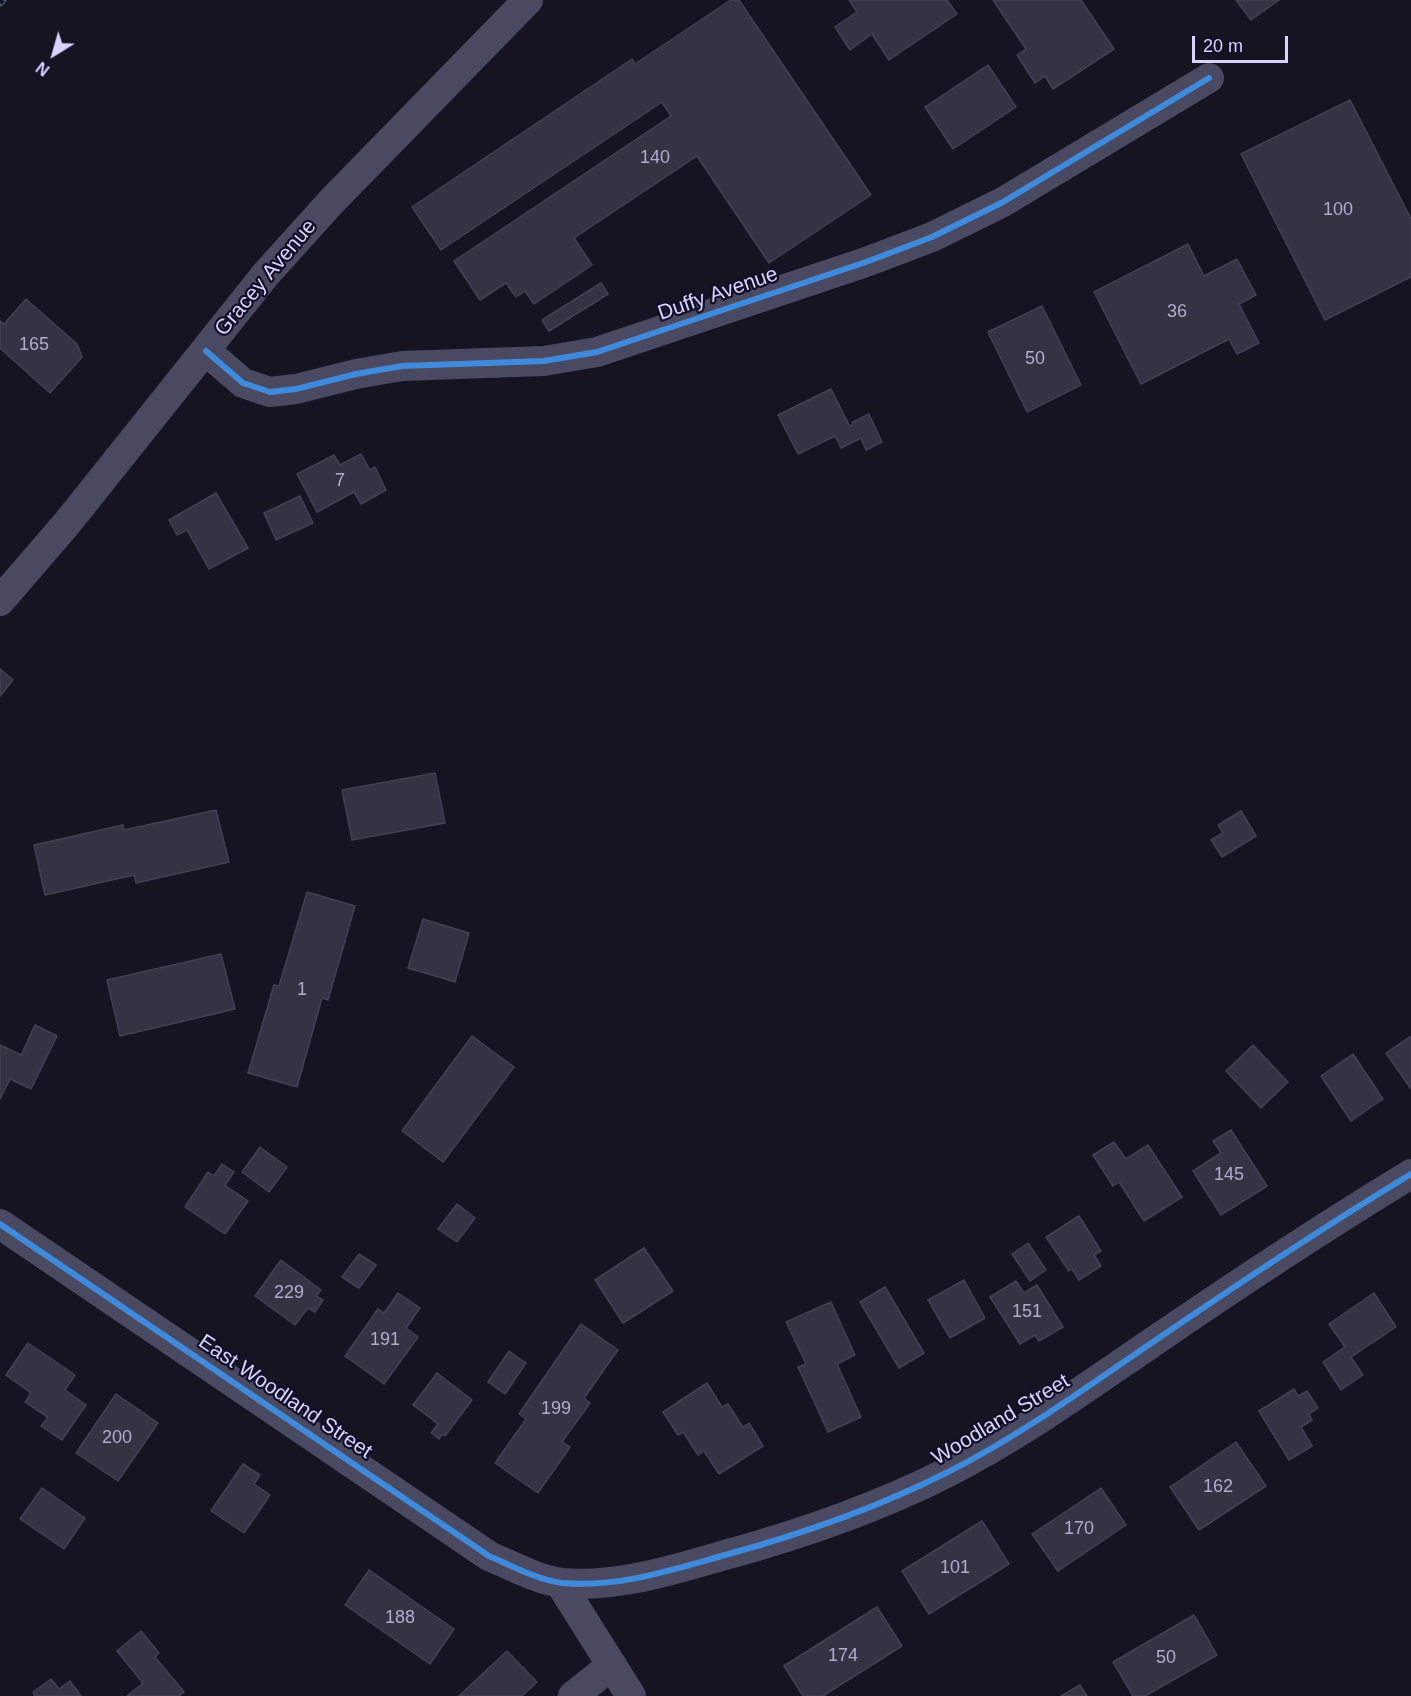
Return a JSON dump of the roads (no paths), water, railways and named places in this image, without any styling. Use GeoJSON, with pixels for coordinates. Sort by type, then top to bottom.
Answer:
{"type":"FeatureCollection","features":[{"type":"Feature","properties":{"kind":"street","name":"Gracey Avenue"},"geometry":{"type":"LineString","coordinates":[[0,601],[68,522],[266,274],[331,202],[528,0]]}},
{"type":"Feature","properties":{"kind":"street","name":"Duffy Avenue"},"geometry":{"type":"LineString","coordinates":[[206,351],[243,383],[270,392],[296,389],[356,374],[402,366],[544,361],[597,352],[932,237],[1003,202],[1209,78]]}},
{"type":"Feature","properties":{"kind":"street","name":"Woodland Street"},"geometry":{"type":"LineString","coordinates":[[560,1583],[605,1582],[657,1574],[757,1546],[885,1503],[939,1477],[1029,1426],[1273,1260],[1411,1174]]}},
{"type":"Feature","properties":{"kind":"street","name":"East Woodland Street"},"geometry":{"type":"LineString","coordinates":[[0,1224],[489,1556],[560,1583]]}},
{"type":"Feature","properties":{"kind":"street"},"geometry":{"type":"LineString","coordinates":[[560,1583],[631,1696]]}},
{"type":"Feature","properties":{"kind":"street"},"geometry":{"type":"LineString","coordinates":[[573,1696],[612,1665]]}},
{"type":"Feature","properties":{"kind":"railway"},"geometry":{"type":"LineString","coordinates":[[0,3],[3,0]]}}]}
